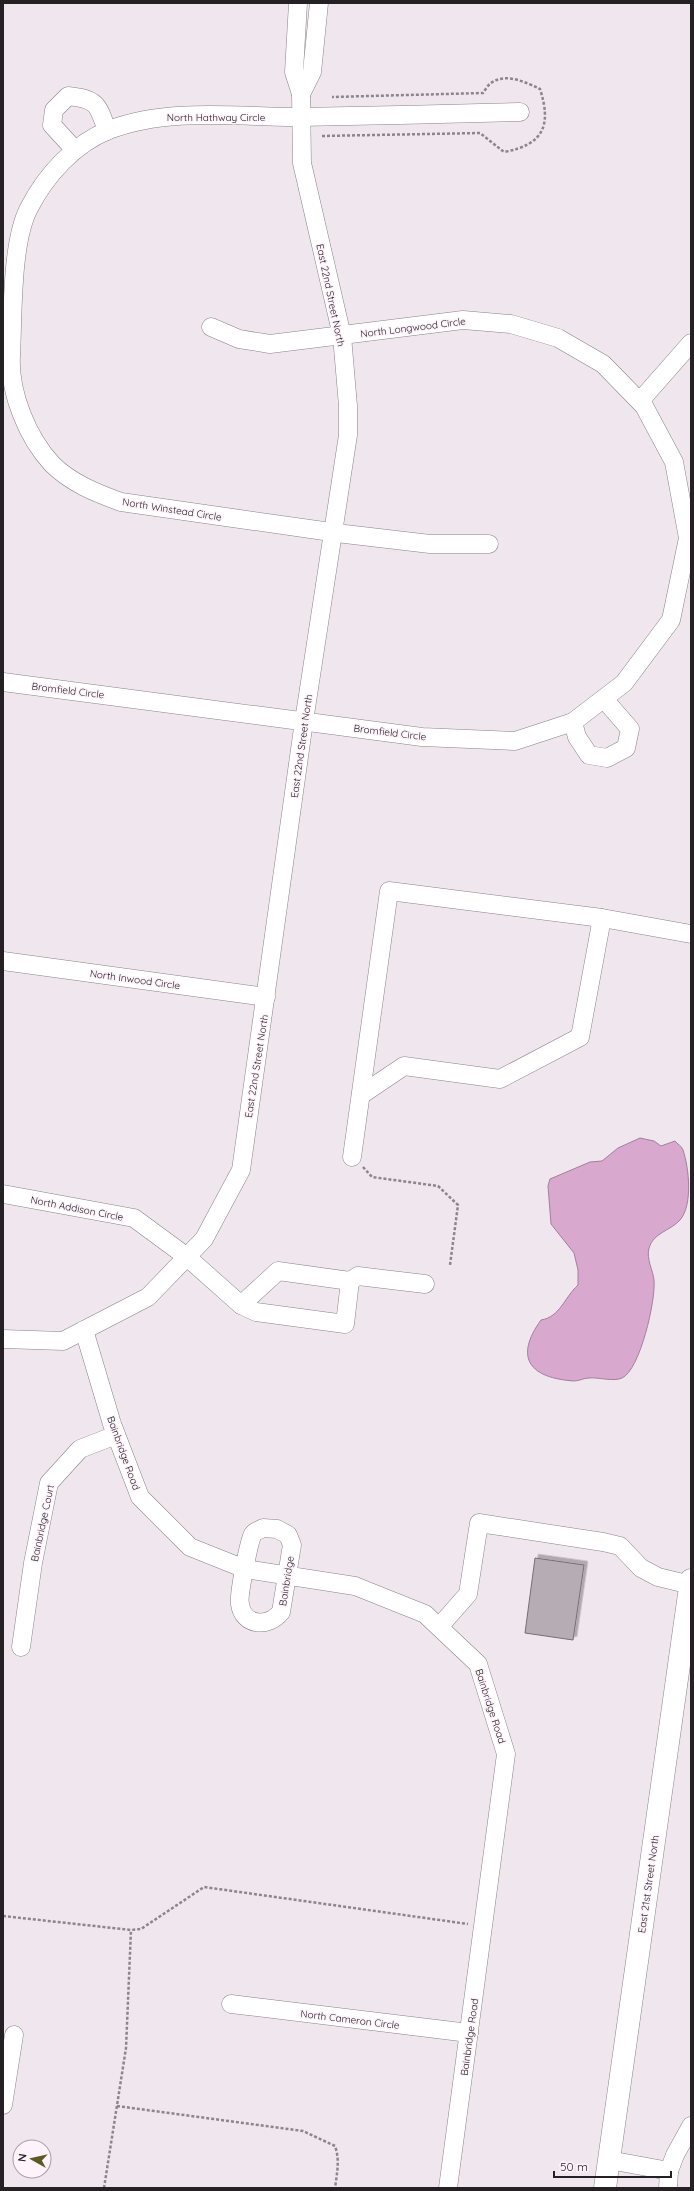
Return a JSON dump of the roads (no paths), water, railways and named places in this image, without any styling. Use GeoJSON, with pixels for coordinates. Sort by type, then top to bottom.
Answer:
{"type":"FeatureCollection","features":[{"type":"Feature","properties":{"kind":"main road","name":"East 21st Street North"},"geometry":{"type":"LineString","coordinates":[[605,2188],[690,1592]]}},
{"type":"Feature","properties":{"kind":"street","name":"East 22nd Street North"},"geometry":{"type":"LineString","coordinates":[[3,1339],[62,1341],[148,1297],[204,1239],[240,1170],[266,997],[304,721],[348,435],[348,406],[342,336],[302,163],[301,94],[294,72],[298,3]]}},
{"type":"Feature","properties":{"kind":"street","name":"East 22nd Street North"},"geometry":{"type":"LineString","coordinates":[[301,94],[312,72],[319,3]]}},
{"type":"Feature","properties":{"kind":"street"},"geometry":{"type":"LineString","coordinates":[[74,149],[62,138],[52,124],[54,110],[68,96],[87,98],[99,108],[107,131]]}},
{"type":"Feature","properties":{"kind":"street","name":"North Hathway Circle"},"geometry":{"type":"LineString","coordinates":[[14,287],[19,239],[28,210],[40,190],[74,149],[107,131],[132,122],[169,116],[301,117],[520,112]]}},
{"type":"Feature","properties":{"kind":"street","name":"North Winstead Circle"},"geometry":{"type":"LineString","coordinates":[[14,287],[10,360],[12,385],[20,413],[52,463],[74,481],[96,493],[120,502],[334,533],[430,544],[489,544]]}},
{"type":"Feature","properties":{"kind":"street","name":"North Longwood Circle"},"geometry":{"type":"LineString","coordinates":[[211,327],[239,339],[270,344],[463,320],[511,324],[558,338],[603,364],[644,406],[674,462],[688,538],[684,561]]}},
{"type":"Feature","properties":{"kind":"street"},"geometry":{"type":"LineString","coordinates":[[640,401],[691,343]]}},
{"type":"Feature","properties":{"kind":"street","name":"Bromfield Circle"},"geometry":{"type":"LineString","coordinates":[[3,682],[422,737],[515,741],[573,722],[624,683],[671,620],[684,561]]}},
{"type":"Feature","properties":{"kind":"street"},"geometry":{"type":"LineString","coordinates":[[573,722],[576,737],[589,755],[608,758],[626,748],[630,729],[604,699]]}},
{"type":"Feature","properties":{"kind":"street"},"geometry":{"type":"LineString","coordinates":[[352,1157],[389,891],[602,918],[691,934]]}},
{"type":"Feature","properties":{"kind":"street"},"geometry":{"type":"LineString","coordinates":[[361,1095],[404,1066],[500,1079],[580,1037],[602,918]]}},
{"type":"Feature","properties":{"kind":"street","name":"North Inwood Circle"},"geometry":{"type":"LineString","coordinates":[[3,961],[266,997]]}},
{"type":"Feature","properties":{"kind":"street","name":"North Addison Circle"},"geometry":{"type":"LineString","coordinates":[[3,1194],[134,1218],[187,1257],[241,1305],[256,1312],[345,1324],[350,1281]]}},
{"type":"Feature","properties":{"kind":"street"},"geometry":{"type":"LineString","coordinates":[[241,1305],[278,1271],[350,1281],[358,1276],[425,1284]]}},
{"type":"Feature","properties":{"kind":"street","name":"Bainbridge Road"},"geometry":{"type":"LineString","coordinates":[[84,1330],[116,1435],[140,1496],[190,1547],[245,1569],[355,1586],[426,1614],[478,1664],[506,1754],[448,2188]]}},
{"type":"Feature","properties":{"kind":"street","name":"Bainbridge Court"},"geometry":{"type":"LineString","coordinates":[[21,1647],[33,1563],[49,1482],[80,1449],[116,1435]]}},
{"type":"Feature","properties":{"kind":"street"},"geometry":{"type":"LineString","coordinates":[[439,1627],[468,1594],[479,1523],[603,1542],[620,1546],[641,1568],[690,1592]]}},
{"type":"Feature","properties":{"kind":"street","name":"Bainbridge"},"geometry":{"type":"LineString","coordinates":[[263,1528],[277,1529],[288,1535],[292,1545],[281,1612],[276,1619],[266,1623],[254,1621],[244,1615],[239,1603],[245,1569],[249,1543],[254,1533],[263,1528]]}},
{"type":"Feature","properties":{"kind":"street","name":"North Cameron Circle"},"geometry":{"type":"LineString","coordinates":[[231,2004],[469,2034]]}},
{"type":"Feature","properties":{"kind":"street"},"geometry":{"type":"LineString","coordinates":[[3,2105],[14,2035]]}},
{"type":"Feature","properties":{"kind":"street"},"geometry":{"type":"LineString","coordinates":[[609,2160],[668,2179],[675,2155],[691,2126]]}}]}
